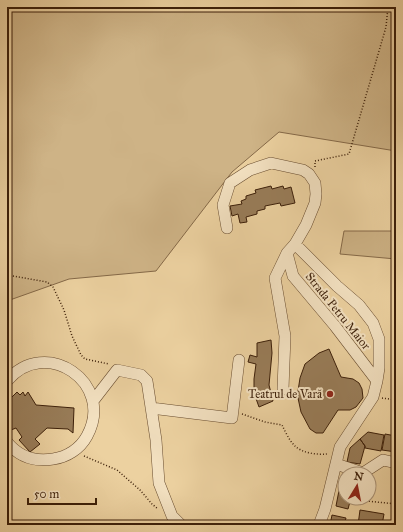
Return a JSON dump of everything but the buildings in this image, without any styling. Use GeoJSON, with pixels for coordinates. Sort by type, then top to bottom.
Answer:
{"type":"FeatureCollection","features":[{"type":"Feature","properties":{"kind":"street"},"geometry":{"type":"LineString","coordinates":[[227,228],[223,205],[230,183],[250,170],[271,163],[303,170],[310,174],[315,183],[315,203],[306,225],[295,244],[287,253],[275,278],[285,336],[282,389]]}},
{"type":"Feature","properties":{"kind":"street","name":"Strada Petru Maior"},"geometry":{"type":"LineString","coordinates":[[295,244],[337,286],[359,305],[373,323],[379,339],[379,368],[373,397],[340,447],[325,509],[319,525]]}},
{"type":"Feature","properties":{"kind":"street","name":"Strada Petru Maior"},"geometry":{"type":"LineString","coordinates":[[287,253],[293,276],[335,326],[377,381]]}},
{"type":"Feature","properties":{"kind":"street"},"geometry":{"type":"LineString","coordinates":[[151,408],[232,418],[239,360]]}},
{"type":"Feature","properties":{"kind":"street"},"geometry":{"type":"LineString","coordinates":[[7,381],[13,374],[27,366],[44,362],[61,365],[76,373],[87,386],[93,402],[94,415],[91,428],[85,441],[75,450],[60,458],[44,461],[27,457],[12,449],[7,442]]}},
{"type":"Feature","properties":{"kind":"street"},"geometry":{"type":"LineString","coordinates":[[93,402],[117,370],[141,375],[146,381],[156,440],[159,483],[172,516],[181,525]]}},
{"type":"Feature","properties":{"kind":"street"},"geometry":{"type":"LineString","coordinates":[[336,464],[363,473],[383,460],[396,463]]}},
{"type":"Feature","properties":{"kind":"path"},"geometry":{"type":"LineString","coordinates":[[315,183],[315,161],[349,154],[386,27],[388,7]]}},
{"type":"Feature","properties":{"kind":"path"},"geometry":{"type":"LineString","coordinates":[[7,275],[47,282],[53,287],[64,310],[72,336],[81,355],[85,359],[110,364]]}},
{"type":"Feature","properties":{"kind":"path"},"geometry":{"type":"LineString","coordinates":[[373,397],[396,400]]}},
{"type":"Feature","properties":{"kind":"path"},"geometry":{"type":"LineString","coordinates":[[232,413],[246,415],[265,422],[282,425],[294,445],[306,452],[319,455],[329,454]]}},
{"type":"Feature","properties":{"kind":"path"},"geometry":{"type":"LineString","coordinates":[[75,450],[86,457],[117,470],[140,490],[152,504],[162,512],[172,516]]}},
{"type":"Feature","properties":{"kind":"path"},"geometry":{"type":"LineString","coordinates":[[377,502],[396,504]]}},
{"type":"Feature","properties":{"kind":"shaded area"},"geometry":{"type":"Polygon","coordinates":[[[7,7],[396,7],[396,151],[279,132],[232,172],[156,271],[69,279],[7,301],[7,7]]]}},
{"type":"Feature","properties":{"kind":"shaded area"},"geometry":{"type":"Polygon","coordinates":[[[344,231],[396,231],[396,259],[340,254],[344,231]]]}},
{"type":"Feature","properties":{"kind":"place","name":"Teatrul de Vară"},"geometry":{"type":"Point","coordinates":[330,394]}}]}
